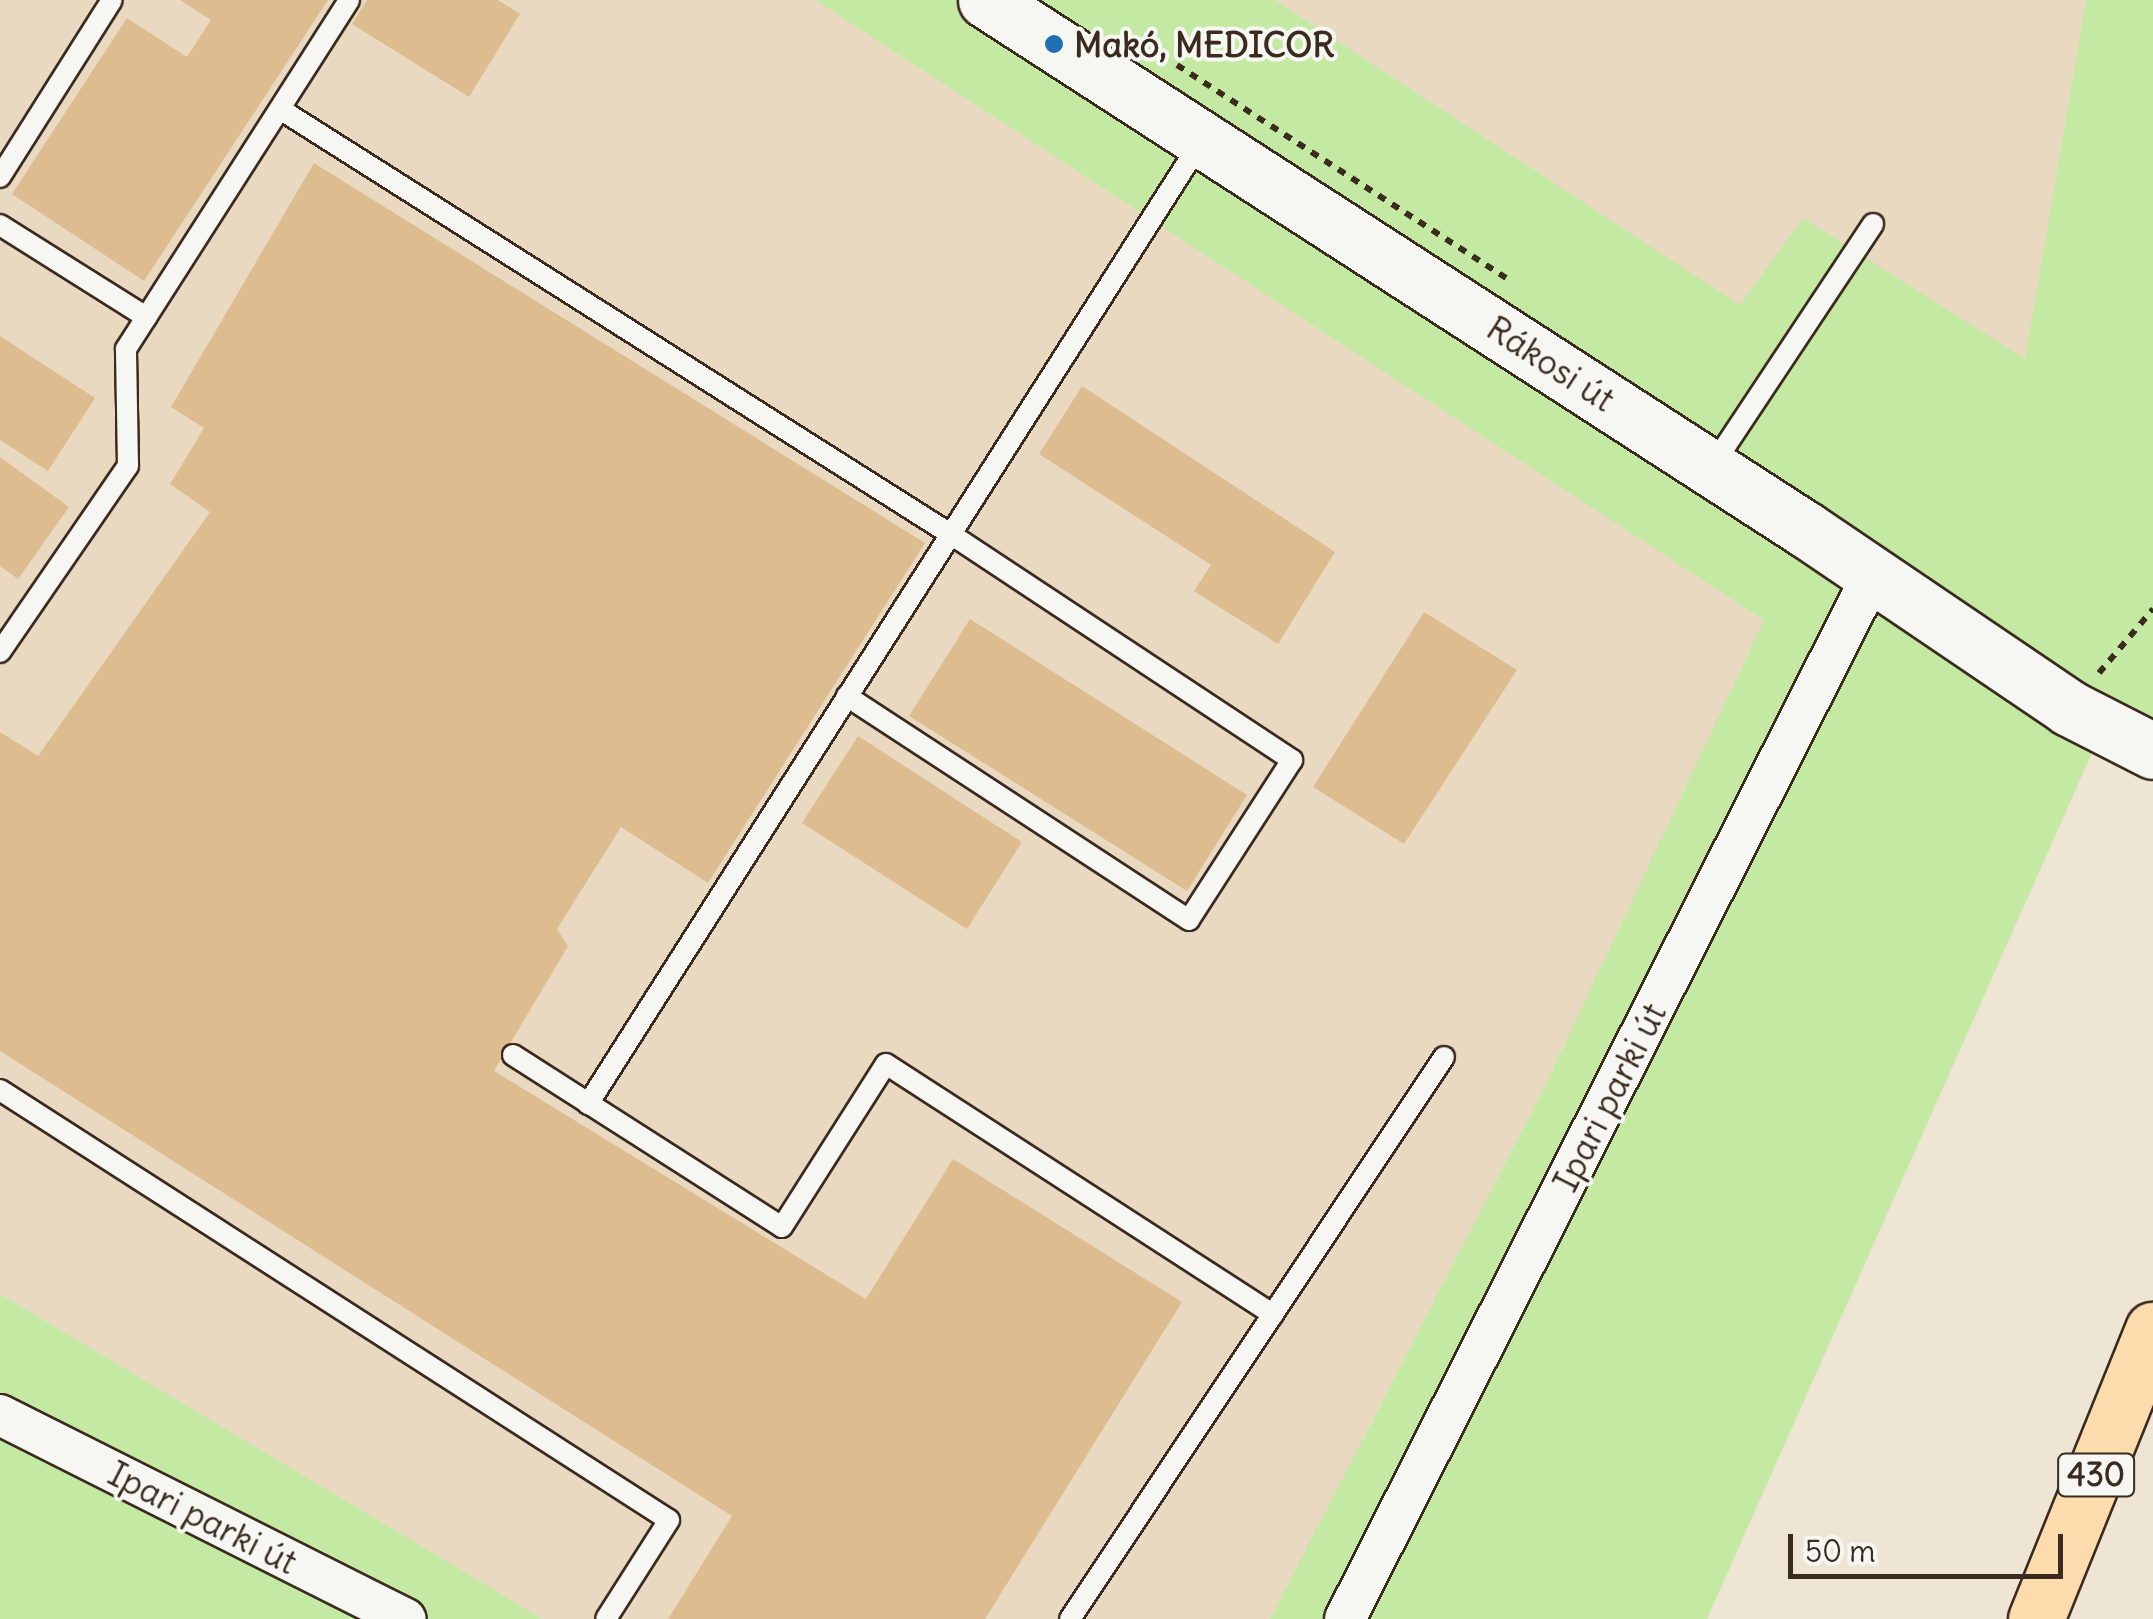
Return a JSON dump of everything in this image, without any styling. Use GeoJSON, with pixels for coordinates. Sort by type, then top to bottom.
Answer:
{"type":"FeatureCollection","features":[{"type":"Feature","properties":{"kind":"main road","name":"Rákosi út"},"geometry":{"type":"LineString","coordinates":[[986,0],[1204,138],[2111,731],[2153,784]]}},
{"type":"Feature","properties":{"kind":"main road","name":"430"},"geometry":{"type":"LineString","coordinates":[[2036,1619],[2153,1330]]}},
{"type":"Feature","properties":{"kind":"street","name":"Ipari parki út"},"geometry":{"type":"LineString","coordinates":[[1345,1619],[1873,574]]}},
{"type":"Feature","properties":{"kind":"street","name":"Ipari parki út"},"geometry":{"type":"LineString","coordinates":[[0,1415],[406,1619]]}},
{"type":"Feature","properties":{"kind":"lane"},"geometry":{"type":"LineString","coordinates":[[0,177],[112,0]]}},
{"type":"Feature","properties":{"kind":"lane"},"geometry":{"type":"LineString","coordinates":[[0,652],[128,466],[126,348],[283,112],[349,0]]}},
{"type":"Feature","properties":{"kind":"lane"},"geometry":{"type":"LineString","coordinates":[[283,112],[952,535],[1292,760],[1189,920],[848,696]]}},
{"type":"Feature","properties":{"kind":"lane"},"geometry":{"type":"LineString","coordinates":[[588,1104],[1204,138]]}},
{"type":"Feature","properties":{"kind":"lane"},"geometry":{"type":"LineString","coordinates":[[1711,468],[1873,224]]}},
{"type":"Feature","properties":{"kind":"lane"},"geometry":{"type":"LineString","coordinates":[[0,225],[146,318]]}},
{"type":"Feature","properties":{"kind":"lane"},"geometry":{"type":"LineString","coordinates":[[513,1055],[782,1226],[886,1064],[1273,1314]]}},
{"type":"Feature","properties":{"kind":"lane"},"geometry":{"type":"LineString","coordinates":[[1070,1619],[1444,1057]]}},
{"type":"Feature","properties":{"kind":"lane"},"geometry":{"type":"LineString","coordinates":[[0,1090],[670,1520],[606,1619]]}},
{"type":"Feature","properties":{"kind":"path"},"geometry":{"type":"LineString","coordinates":[[2111,731],[2153,609]]}},
{"type":"Feature","properties":{"kind":"shaded area"},"geometry":{"type":"Polygon","coordinates":[[[0,0],[815,0],[1765,620],[1545,1086],[1270,1619],[542,1619],[0,1294],[0,0]]]}},
{"type":"Feature","properties":{"kind":"shaded area"},"geometry":{"type":"Polygon","coordinates":[[[1275,0],[2086,0],[2025,360],[1803,219],[1741,306],[1275,0]]]}},
{"type":"Feature","properties":{"kind":"green space"},"geometry":{"type":"Polygon","coordinates":[[[815,0],[1275,0],[1740,305],[1803,218],[2025,359],[2086,0],[2153,0],[2153,725],[2112,708],[1707,1619],[1270,1619],[1545,1086],[1764,620],[815,0]]]}},
{"type":"Feature","properties":{"kind":"green space"},"geometry":{"type":"Polygon","coordinates":[[[0,1294],[483,1583],[542,1619],[0,1619],[0,1294]]]}},
{"type":"Feature","properties":{"kind":"building"},"geometry":{"type":"Polygon","coordinates":[[[180,0],[328,0],[144,281],[12,194],[127,18],[187,57],[211,20],[180,0]]]}},
{"type":"Feature","properties":{"kind":"building"},"geometry":{"type":"Polygon","coordinates":[[[367,0],[498,0],[520,14],[469,97],[352,24],[367,0]]]}},
{"type":"Feature","properties":{"kind":"building"},"geometry":{"type":"Polygon","coordinates":[[[314,163],[925,543],[708,883],[621,827],[557,929],[568,946],[494,1071],[866,1299],[953,1159],[1182,1302],[985,1619],[668,1619],[732,1516],[0,1051],[0,732],[38,756],[210,512],[170,484],[204,428],[171,407],[314,163]]]}},
{"type":"Feature","properties":{"kind":"building"},"geometry":{"type":"Polygon","coordinates":[[[0,336],[95,398],[48,471],[0,440],[0,336]]]}},
{"type":"Feature","properties":{"kind":"building"},"geometry":{"type":"Polygon","coordinates":[[[1082,386],[1335,552],[1278,644],[1194,591],[1211,565],[1039,454],[1082,386]]]}},
{"type":"Feature","properties":{"kind":"building"},"geometry":{"type":"Polygon","coordinates":[[[0,457],[69,507],[18,579],[0,566],[0,457]]]}},
{"type":"Feature","properties":{"kind":"building"},"geometry":{"type":"Polygon","coordinates":[[[1424,612],[1517,670],[1404,844],[1313,787],[1424,612]]]}},
{"type":"Feature","properties":{"kind":"building"},"geometry":{"type":"Polygon","coordinates":[[[970,619],[1247,795],[1187,891],[909,716],[970,619]]]}},
{"type":"Feature","properties":{"kind":"building"},"geometry":{"type":"Polygon","coordinates":[[[858,736],[1022,842],[967,929],[802,823],[858,736]]]}},
{"type":"Feature","properties":{"kind":"place","name":"Makó, MEDICOR"},"geometry":{"type":"Point","coordinates":[1054,44]}}]}
